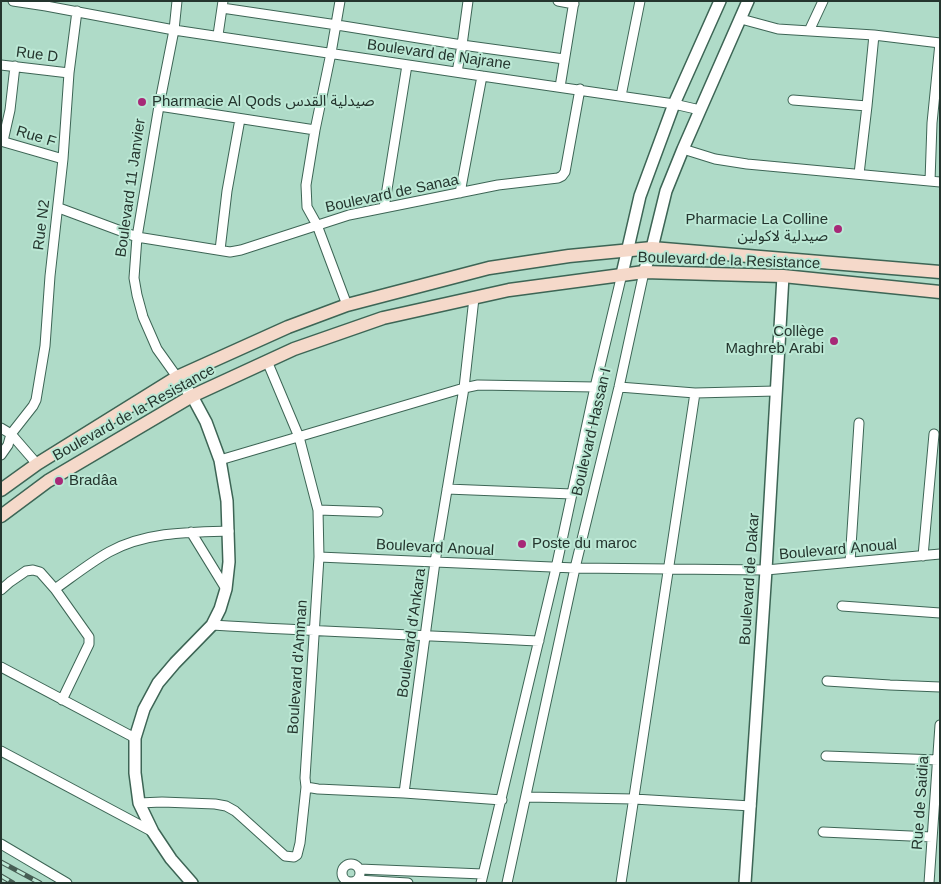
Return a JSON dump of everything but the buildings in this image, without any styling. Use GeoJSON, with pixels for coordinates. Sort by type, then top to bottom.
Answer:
{"type":"FeatureCollection","features":[{"type":"Feature","properties":{"kind":"main road","name":"Boulevard de la Resistance"},"geometry":{"type":"LineString","coordinates":[[1,490],[37,464],[177,377],[288,327],[347,305],[489,268],[569,256],[652,248],[940,272]]}},
{"type":"Feature","properties":{"kind":"main road","name":"Boulevard de la Resistance"},"geometry":{"type":"LineString","coordinates":[[1,516],[44,484],[192,396],[294,349],[383,318],[509,290],[644,272],[783,276],[940,292]]}},
{"type":"Feature","properties":{"kind":"street","name":"Boulevard de Najrane"},"geometry":{"type":"LineString","coordinates":[[12,1],[46,3],[174,30],[580,89],[700,110]]}},
{"type":"Feature","properties":{"kind":"street","name":"Boulevard 11 Janvier"},"geometry":{"type":"LineString","coordinates":[[176,1],[174,30],[137,237],[134,278],[143,317],[157,349],[192,396],[206,422],[220,460],[228,501],[229,562],[226,589],[220,609],[212,625],[158,683],[144,709],[135,738],[135,773],[140,803],[153,832],[171,859],[192,883]]}},
{"type":"Feature","properties":{"kind":"street"},"geometry":{"type":"LineString","coordinates":[[340,1],[315,130],[306,185],[306,207],[316,225],[347,305]]}},
{"type":"Feature","properties":{"kind":"street"},"geometry":{"type":"LineString","coordinates":[[457,72],[468,1]]}},
{"type":"Feature","properties":{"kind":"street"},"geometry":{"type":"LineString","coordinates":[[558,1],[574,3],[560,86]]}},
{"type":"Feature","properties":{"kind":"street"},"geometry":{"type":"LineString","coordinates":[[621,96],[640,1]]}},
{"type":"Feature","properties":{"kind":"street","name":"Boulevard Hassan I"},"geometry":{"type":"LineString","coordinates":[[482,879],[556,568],[595,387],[640,196],[674,104],[720,1]]}},
{"type":"Feature","properties":{"kind":"street","name":"Boulevard Hassan I"},"geometry":{"type":"LineString","coordinates":[[507,883],[575,568],[619,387],[644,272],[666,191],[748,1]]}},
{"type":"Feature","properties":{"kind":"street"},"geometry":{"type":"LineString","coordinates":[[808,31],[823,1]]}},
{"type":"Feature","properties":{"kind":"street"},"geometry":{"type":"LineString","coordinates":[[218,36],[223,5],[462,46],[564,59]]}},
{"type":"Feature","properties":{"kind":"street","name":"Rue N2"},"geometry":{"type":"LineString","coordinates":[[1,455],[8,445],[11,434],[34,406],[36,400],[44,346],[63,159],[69,73],[77,11]]}},
{"type":"Feature","properties":{"kind":"street"},"geometry":{"type":"LineString","coordinates":[[741,19],[778,29],[874,35],[940,43],[932,123],[930,181]]}},
{"type":"Feature","properties":{"kind":"street"},"geometry":{"type":"LineString","coordinates":[[859,174],[868,106],[874,35]]}},
{"type":"Feature","properties":{"kind":"street"},"geometry":{"type":"LineString","coordinates":[[384,208],[407,64]]}},
{"type":"Feature","properties":{"kind":"street","name":"Rue D"},"geometry":{"type":"LineString","coordinates":[[1,65],[69,73]]}},
{"type":"Feature","properties":{"kind":"street"},"geometry":{"type":"LineString","coordinates":[[2,141],[6,108],[15,66]]}},
{"type":"Feature","properties":{"kind":"street"},"geometry":{"type":"LineString","coordinates":[[460,193],[482,76]]}},
{"type":"Feature","properties":{"kind":"street","name":"Boulevard de Sanaa"},"geometry":{"type":"LineString","coordinates":[[58,208],[137,237],[230,252],[242,250],[349,215],[498,185],[558,178],[565,172],[580,89]]}},
{"type":"Feature","properties":{"kind":"street"},"geometry":{"type":"LineString","coordinates":[[793,100],[868,106]]}},
{"type":"Feature","properties":{"kind":"street"},"geometry":{"type":"LineString","coordinates":[[159,106],[315,130]]}},
{"type":"Feature","properties":{"kind":"street"},"geometry":{"type":"LineString","coordinates":[[220,250],[227,191],[240,119]]}},
{"type":"Feature","properties":{"kind":"street","name":"Rue F"},"geometry":{"type":"LineString","coordinates":[[2,141],[63,159]]}},
{"type":"Feature","properties":{"kind":"street"},"geometry":{"type":"LineString","coordinates":[[683,149],[715,159],[747,164],[940,182]]}},
{"type":"Feature","properties":{"kind":"street","name":"Boulevard de Dakar"},"geometry":{"type":"LineString","coordinates":[[745,883],[783,276]]}},
{"type":"Feature","properties":{"kind":"street","name":"Boulevard d'Ankara"},"geometry":{"type":"LineString","coordinates":[[404,793],[435,562],[464,388],[474,298]]}},
{"type":"Feature","properties":{"kind":"street","name":"Boulevard d'Amman"},"geometry":{"type":"LineString","coordinates":[[140,803],[162,802],[226,806],[240,815],[285,856],[294,857],[297,855],[306,787],[318,557],[318,510],[299,437],[267,361]]}},
{"type":"Feature","properties":{"kind":"street"},"geometry":{"type":"LineString","coordinates":[[220,460],[478,385],[595,387]]}},
{"type":"Feature","properties":{"kind":"street"},"geometry":{"type":"LineString","coordinates":[[619,387],[695,393],[776,391]]}},
{"type":"Feature","properties":{"kind":"street"},"geometry":{"type":"LineString","coordinates":[[621,883],[695,393]]}},
{"type":"Feature","properties":{"kind":"street"},"geometry":{"type":"LineString","coordinates":[[850,562],[859,423]]}},
{"type":"Feature","properties":{"kind":"street"},"geometry":{"type":"LineString","coordinates":[[1,428],[11,434],[37,464]]}},
{"type":"Feature","properties":{"kind":"street"},"geometry":{"type":"LineString","coordinates":[[923,556],[934,434]]}},
{"type":"Feature","properties":{"kind":"street"},"geometry":{"type":"LineString","coordinates":[[447,490],[572,494]]}},
{"type":"Feature","properties":{"kind":"street"},"geometry":{"type":"LineString","coordinates":[[318,510],[378,512]]}},
{"type":"Feature","properties":{"kind":"street"},"geometry":{"type":"LineString","coordinates":[[55,589],[109,552],[135,541],[191,532],[229,532]]}},
{"type":"Feature","properties":{"kind":"street"},"geometry":{"type":"LineString","coordinates":[[191,532],[226,589]]}},
{"type":"Feature","properties":{"kind":"street","name":"Boulevard Anoual"},"geometry":{"type":"LineString","coordinates":[[318,557],[556,568],[766,570],[940,554]]}},
{"type":"Feature","properties":{"kind":"street"},"geometry":{"type":"LineString","coordinates":[[1,590],[26,571],[40,572],[55,589],[89,637],[89,644],[62,700]]}},
{"type":"Feature","properties":{"kind":"street"},"geometry":{"type":"LineString","coordinates":[[842,606],[940,613]]}},
{"type":"Feature","properties":{"kind":"street"},"geometry":{"type":"LineString","coordinates":[[212,625],[539,641]]}},
{"type":"Feature","properties":{"kind":"street"},"geometry":{"type":"LineString","coordinates":[[1,667],[135,738]]}},
{"type":"Feature","properties":{"kind":"street"},"geometry":{"type":"LineString","coordinates":[[827,681],[890,686],[940,687]]}},
{"type":"Feature","properties":{"kind":"street","name":"Rue de Saidia"},"geometry":{"type":"LineString","coordinates":[[929,883],[940,725]]}},
{"type":"Feature","properties":{"kind":"street"},"geometry":{"type":"LineString","coordinates":[[1,751],[153,832]]}},
{"type":"Feature","properties":{"kind":"street"},"geometry":{"type":"LineString","coordinates":[[826,756],[938,760]]}},
{"type":"Feature","properties":{"kind":"street"},"geometry":{"type":"LineString","coordinates":[[306,787],[502,800]]}},
{"type":"Feature","properties":{"kind":"street"},"geometry":{"type":"LineString","coordinates":[[526,797],[634,799],[751,806]]}},
{"type":"Feature","properties":{"kind":"street"},"geometry":{"type":"LineString","coordinates":[[823,832],[932,836]]}},
{"type":"Feature","properties":{"kind":"street"},"geometry":{"type":"LineString","coordinates":[[1,844],[66,883]]}},
{"type":"Feature","properties":{"kind":"street"},"geometry":{"type":"LineString","coordinates":[[357,880],[360,875],[359,869],[354,864],[345,866],[342,875],[345,880],[351,883],[357,880],[408,883]]}},
{"type":"Feature","properties":{"kind":"street"},"geometry":{"type":"LineString","coordinates":[[359,869],[402,870],[482,879]]}},
{"type":"Feature","properties":{"kind":"street"},"geometry":{"type":"LineString","coordinates":[[401,882],[402,870]]}},
{"type":"Feature","properties":{"kind":"railway"},"geometry":{"type":"LineString","coordinates":[[1,862],[40,883]]}},
{"type":"Feature","properties":{"kind":"railway"},"geometry":{"type":"LineString","coordinates":[[1,876],[13,883]]}},
{"type":"Feature","properties":{"kind":"place","name":"Pharmacie Al Qods صيدلية القدس"},"geometry":{"type":"Point","coordinates":[142,102]}},
{"type":"Feature","properties":{"kind":"place","name":"Pharmacie La Colline صيدلية لاكولين"},"geometry":{"type":"Point","coordinates":[838,229]}},
{"type":"Feature","properties":{"kind":"place","name":"Collège Maghreb Arabi"},"geometry":{"type":"Point","coordinates":[834,341]}},
{"type":"Feature","properties":{"kind":"place","name":"Bradâa"},"geometry":{"type":"Point","coordinates":[59,481]}},
{"type":"Feature","properties":{"kind":"place","name":"Poste du maroc"},"geometry":{"type":"Point","coordinates":[522,544]}}]}
